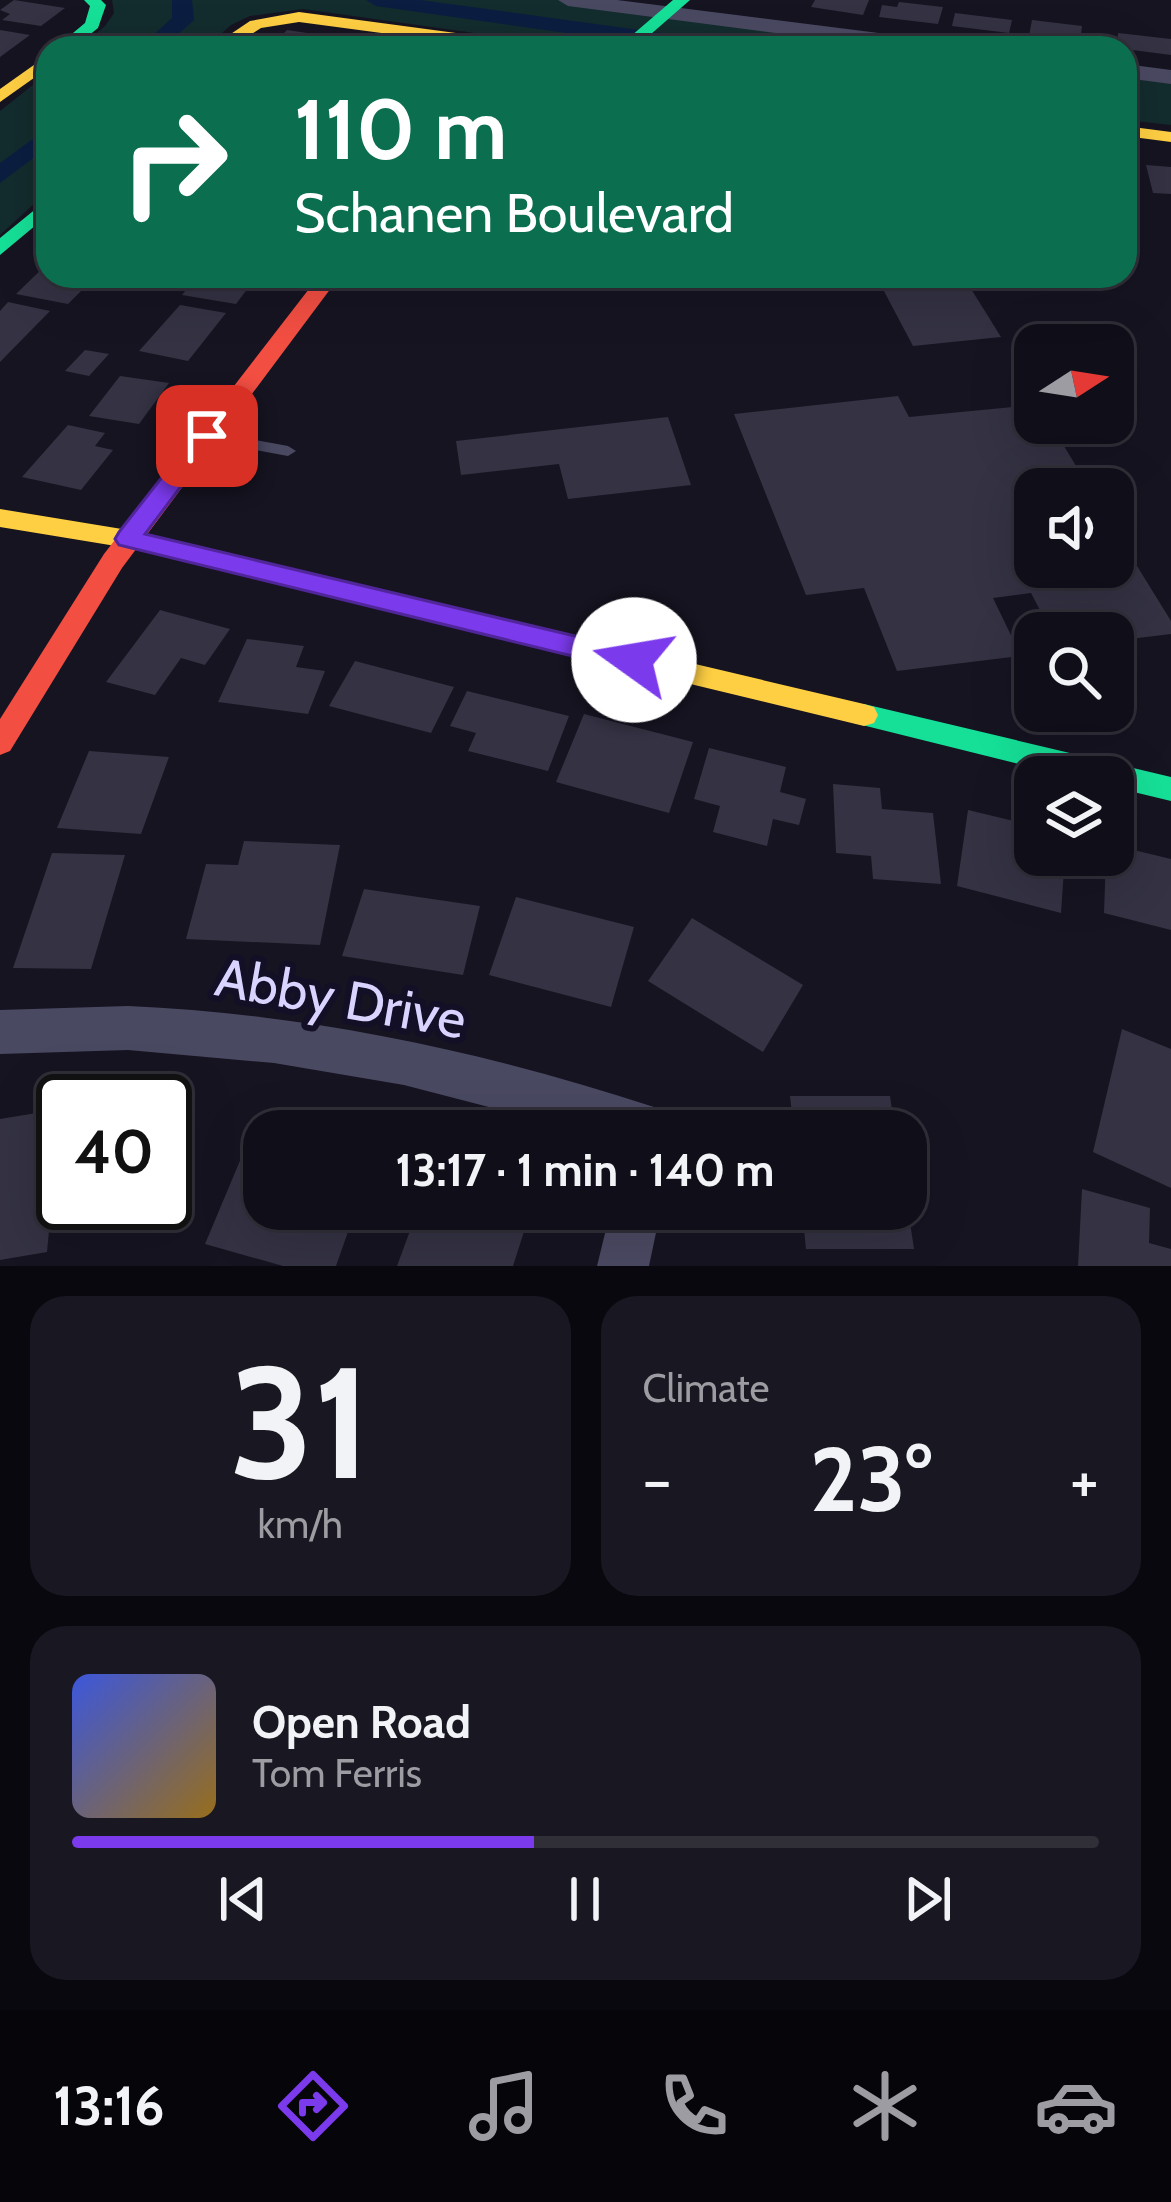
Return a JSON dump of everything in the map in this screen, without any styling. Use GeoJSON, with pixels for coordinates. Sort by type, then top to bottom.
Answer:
{"type":"FeatureCollection","features":[{"type":"Feature","properties":{"kind":"street"},"geometry":{"type":"LineString","coordinates":[[568,0],[848,36]]}},
{"type":"Feature","properties":{"kind":"street"},"geometry":{"type":"LineString","coordinates":[[79,36],[92,26],[95,2]]}},
{"type":"Feature","properties":{"kind":"street"},"geometry":{"type":"LineString","coordinates":[[641,36],[669,13]]}},
{"type":"Feature","properties":{"kind":"street"},"geometry":{"type":"LineString","coordinates":[[231,36],[265,17],[299,16],[443,36]]}},
{"type":"Feature","properties":{"kind":"street"},"geometry":{"type":"LineString","coordinates":[[0,98],[36,70]]}},
{"type":"Feature","properties":{"kind":"street"},"geometry":{"type":"LineString","coordinates":[[1137,72],[1171,76]]}},
{"type":"Feature","properties":{"kind":"street"},"geometry":{"type":"LineString","coordinates":[[1137,133],[1171,137]]}},
{"type":"Feature","properties":{"kind":"street"},"geometry":{"type":"LineString","coordinates":[[0,249],[36,216]]}},
{"type":"Feature","properties":{"kind":"street"},"geometry":{"type":"LineString","coordinates":[[0,743],[27,693],[128,539],[321,288]]}},
{"type":"Feature","properties":{"kind":"street"},"geometry":{"type":"LineString","coordinates":[[0,518],[128,539],[1171,789]]}},
{"type":"Feature","properties":{"kind":"street","name":"Abby Drive"},"geometry":{"type":"LineString","coordinates":[[0,1032],[142,1028],[328,1047],[432,1069],[579,1110]]}},
{"type":"Feature","properties":{"kind":"street"},"geometry":{"type":"LineString","coordinates":[[623,1266],[631,1230]]}},
{"type":"Feature","properties":{"kind":"lane"},"geometry":{"type":"LineString","coordinates":[[207,436],[288,451]]}},
{"type":"Feature","properties":{"kind":"green space"},"geometry":{"type":"Polygon","coordinates":[[[112,0],[559,0],[828,36],[496,36],[303,9],[250,16],[219,36],[93,36],[114,13],[112,0]]]}},
{"type":"Feature","properties":{"kind":"green space"},"geometry":{"type":"Polygon","coordinates":[[[1137,78],[1171,82],[1171,125],[1137,121],[1137,78]]]}},
{"type":"Feature","properties":{"kind":"green space"},"geometry":{"type":"Polygon","coordinates":[[[36,82],[36,202],[0,235],[0,111],[36,82]]]}},
{"type":"Feature","properties":{"kind":"building"},"geometry":{"type":"Polygon","coordinates":[[[14,0],[65,8],[41,26],[2,20],[10,14],[0,10],[14,0]]]}},
{"type":"Feature","properties":{"kind":"building"},"geometry":{"type":"Polygon","coordinates":[[[815,0],[869,0],[863,15],[811,7],[815,0]]]}},
{"type":"Feature","properties":{"kind":"building"},"geometry":{"type":"Polygon","coordinates":[[[899,2],[943,7],[938,24],[879,17],[882,5],[897,7],[899,2]]]}},
{"type":"Feature","properties":{"kind":"building"},"geometry":{"type":"Polygon","coordinates":[[[955,13],[1012,20],[1009,33],[952,26],[955,13]]]}},
{"type":"Feature","properties":{"kind":"building"},"geometry":{"type":"Polygon","coordinates":[[[1032,20],[1082,26],[1081,36],[1029,36],[1032,20]]]}},
{"type":"Feature","properties":{"kind":"building"},"geometry":{"type":"Polygon","coordinates":[[[0,30],[30,35],[0,57],[0,30]]]}},
{"type":"Feature","properties":{"kind":"building"},"geometry":{"type":"Polygon","coordinates":[[[287,30],[328,36],[281,36],[287,30]]]}},
{"type":"Feature","properties":{"kind":"building"},"geometry":{"type":"Polygon","coordinates":[[[1118,33],[1171,39],[1171,55],[1137,51],[1137,36],[1118,33]]]}},
{"type":"Feature","properties":{"kind":"building"},"geometry":{"type":"Polygon","coordinates":[[[1146,165],[1171,167],[1171,194],[1153,193],[1146,165]]]}},
{"type":"Feature","properties":{"kind":"building"},"geometry":{"type":"Polygon","coordinates":[[[36,275],[36,288],[84,288],[68,304],[16,294],[36,275]]]}},
{"type":"Feature","properties":{"kind":"building"},"geometry":{"type":"Polygon","coordinates":[[[188,288],[248,288],[236,304],[182,295],[188,288]]]}},
{"type":"Feature","properties":{"kind":"building"},"geometry":{"type":"Polygon","coordinates":[[[882,288],[970,288],[1001,337],[913,346],[882,288]]]}},
{"type":"Feature","properties":{"kind":"building"},"geometry":{"type":"Polygon","coordinates":[[[8,302],[50,311],[0,362],[0,311],[8,302]]]}},
{"type":"Feature","properties":{"kind":"building"},"geometry":{"type":"Polygon","coordinates":[[[180,305],[226,313],[188,361],[139,351],[180,305]]]}},
{"type":"Feature","properties":{"kind":"building"},"geometry":{"type":"Polygon","coordinates":[[[85,350],[109,354],[89,376],[65,371],[85,350]]]}},
{"type":"Feature","properties":{"kind":"building"},"geometry":{"type":"Polygon","coordinates":[[[120,376],[169,383],[139,424],[89,416],[120,376]]]}},
{"type":"Feature","properties":{"kind":"building"},"geometry":{"type":"Polygon","coordinates":[[[898,396],[909,417],[1014,407],[1014,444],[1063,444],[1077,468],[1014,468],[1014,588],[1134,588],[1134,561],[1171,621],[1171,634],[1134,638],[1134,612],[1041,612],[1031,593],[993,598],[1014,642],[1014,657],[897,671],[864,588],[806,595],[734,414],[898,396]]]}},
{"type":"Feature","properties":{"kind":"building"},"geometry":{"type":"Polygon","coordinates":[[[668,417],[691,485],[568,499],[559,464],[461,475],[456,441],[668,417]]]}},
{"type":"Feature","properties":{"kind":"building"},"geometry":{"type":"Polygon","coordinates":[[[68,425],[105,433],[95,446],[113,450],[81,490],[22,477],[68,425]]]}},
{"type":"Feature","properties":{"kind":"building"},"geometry":{"type":"Polygon","coordinates":[[[160,610],[230,629],[205,665],[181,658],[155,695],[106,682],[160,610]]]}},
{"type":"Feature","properties":{"kind":"building"},"geometry":{"type":"Polygon","coordinates":[[[247,639],[304,646],[296,667],[325,671],[308,714],[218,702],[247,639]]]}},
{"type":"Feature","properties":{"kind":"building"},"geometry":{"type":"Polygon","coordinates":[[[355,661],[454,687],[431,733],[329,706],[355,661]]]}},
{"type":"Feature","properties":{"kind":"building"},"geometry":{"type":"Polygon","coordinates":[[[467,691],[569,716],[548,771],[468,751],[476,733],[450,726],[467,691]]]}},
{"type":"Feature","properties":{"kind":"building"},"geometry":{"type":"Polygon","coordinates":[[[584,714],[693,742],[669,813],[556,782],[584,714]]]}},
{"type":"Feature","properties":{"kind":"building"},"geometry":{"type":"Polygon","coordinates":[[[709,748],[786,767],[780,792],[806,799],[799,825],[773,819],[767,846],[713,832],[720,806],[694,799],[709,748]]]}},
{"type":"Feature","properties":{"kind":"building"},"geometry":{"type":"Polygon","coordinates":[[[89,751],[169,757],[141,834],[57,828],[89,751]]]}},
{"type":"Feature","properties":{"kind":"building"},"geometry":{"type":"Polygon","coordinates":[[[833,784],[880,788],[882,809],[933,813],[941,884],[873,879],[871,856],[836,853],[833,784]]]}},
{"type":"Feature","properties":{"kind":"building"},"geometry":{"type":"Polygon","coordinates":[[[968,810],[1014,821],[1014,876],[1064,876],[1061,913],[957,886],[968,810]]]}},
{"type":"Feature","properties":{"kind":"building"},"geometry":{"type":"Polygon","coordinates":[[[244,841],[340,845],[320,945],[186,939],[206,864],[238,865],[244,841]]]}},
{"type":"Feature","properties":{"kind":"building"},"geometry":{"type":"Polygon","coordinates":[[[1134,850],[1171,859],[1171,930],[1104,913],[1105,876],[1134,876],[1134,850]]]}},
{"type":"Feature","properties":{"kind":"building"},"geometry":{"type":"Polygon","coordinates":[[[52,853],[125,855],[91,969],[13,968],[52,853]]]}},
{"type":"Feature","properties":{"kind":"building"},"geometry":{"type":"Polygon","coordinates":[[[364,889],[480,906],[463,975],[342,956],[364,889]]]}},
{"type":"Feature","properties":{"kind":"building"},"geometry":{"type":"Polygon","coordinates":[[[516,897],[634,927],[611,1007],[489,975],[516,897]]]}},
{"type":"Feature","properties":{"kind":"building"},"geometry":{"type":"Polygon","coordinates":[[[692,918],[803,985],[763,1052],[648,981],[692,918]]]}},
{"type":"Feature","properties":{"kind":"building"},"geometry":{"type":"Polygon","coordinates":[[[1122,1029],[1171,1049],[1171,1188],[1093,1152],[1122,1029]]]}},
{"type":"Feature","properties":{"kind":"building"},"geometry":{"type":"Polygon","coordinates":[[[790,1096],[890,1096],[892,1110],[792,1110],[790,1096]]]}},
{"type":"Feature","properties":{"kind":"building"},"geometry":{"type":"Polygon","coordinates":[[[36,1113],[36,1230],[49,1230],[47,1252],[0,1260],[0,1119],[36,1113]]]}},
{"type":"Feature","properties":{"kind":"building"},"geometry":{"type":"Polygon","coordinates":[[[243,1154],[243,1230],[349,1230],[336,1266],[283,1266],[205,1244],[243,1154]]]}},
{"type":"Feature","properties":{"kind":"building"},"geometry":{"type":"Polygon","coordinates":[[[1082,1189],[1150,1208],[1149,1243],[1171,1249],[1171,1266],[1078,1266],[1082,1189]]]}},
{"type":"Feature","properties":{"kind":"building"},"geometry":{"type":"Polygon","coordinates":[[[410,1230],[525,1230],[513,1266],[397,1266],[410,1230]]]}},
{"type":"Feature","properties":{"kind":"building"},"geometry":{"type":"Polygon","coordinates":[[[804,1230],[911,1230],[914,1249],[806,1249],[804,1230]]]}},
{"type":"Feature","properties":{"kind":"waterway"},"geometry":{"type":"LineString","coordinates":[[164,36],[183,20],[182,0]]}},
{"type":"Feature","properties":{"kind":"waterway"},"geometry":{"type":"LineString","coordinates":[[376,0],[633,36]]}},
{"type":"Feature","properties":{"kind":"waterway"},"geometry":{"type":"LineString","coordinates":[[0,176],[36,145]]}},
{"type":"Feature","properties":{"kind":"traffic: fast"},"geometry":{"type":"LineString","coordinates":[[78,36],[92,25],[98,5],[92,0]]}},
{"type":"Feature","properties":{"kind":"traffic: fast"},"geometry":{"type":"LineString","coordinates":[[639,36],[682,0]]}},
{"type":"Feature","properties":{"kind":"traffic: fast"},"geometry":{"type":"LineString","coordinates":[[0,249],[36,216]]}},
{"type":"Feature","properties":{"kind":"traffic: fast"},"geometry":{"type":"LineString","coordinates":[[864,715],[1171,789]]}},
{"type":"Feature","properties":{"kind":"traffic: slow"},"geometry":{"type":"LineString","coordinates":[[237,36],[256,24],[299,17],[441,36]]}},
{"type":"Feature","properties":{"kind":"traffic: slow"},"geometry":{"type":"LineString","coordinates":[[0,97],[36,69]]}},
{"type":"Feature","properties":{"kind":"traffic: slow"},"geometry":{"type":"LineString","coordinates":[[1137,133],[1171,137]]}},
{"type":"Feature","properties":{"kind":"traffic: slow"},"geometry":{"type":"LineString","coordinates":[[0,518],[128,539],[864,715]]}},
{"type":"Feature","properties":{"kind":"traffic: jam"},"geometry":{"type":"LineString","coordinates":[[0,743],[113,561],[321,288]]}},
{"type":"Feature","properties":{"kind":"route"},"geometry":{"type":"LineString","coordinates":[[207,436],[128,539],[634,660]]}}]}
